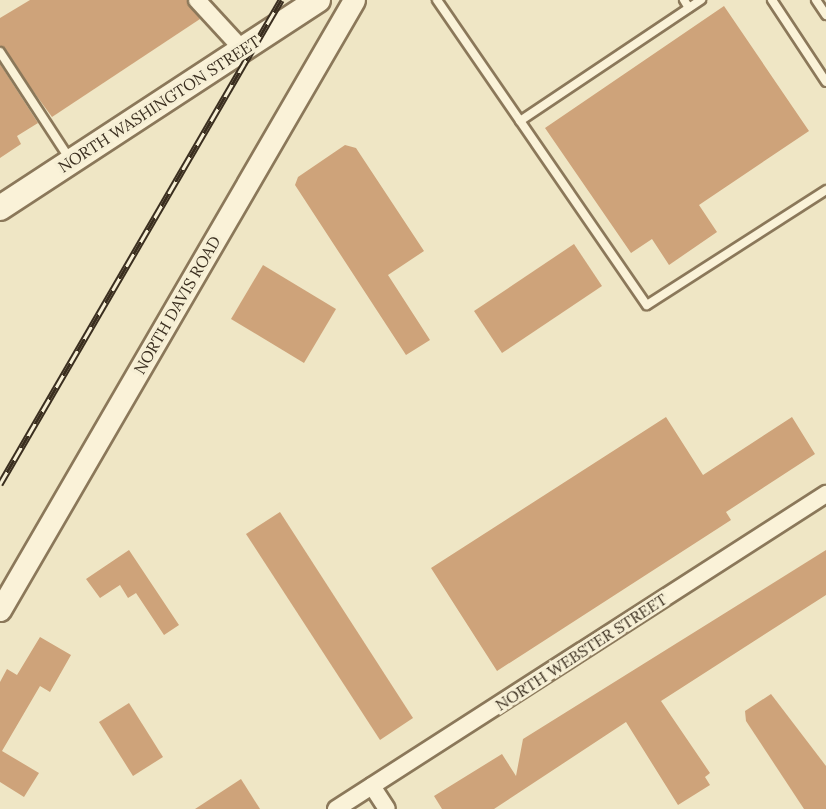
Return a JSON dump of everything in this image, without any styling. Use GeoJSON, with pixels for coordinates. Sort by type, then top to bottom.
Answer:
{"type":"FeatureCollection","features":[{"type":"Feature","properties":{"kind":"main road","name":"NORTH WASHINGTON STREET"},"geometry":{"type":"LineString","coordinates":[[0,208],[318,0]]}},
{"type":"Feature","properties":{"kind":"street"},"geometry":{"type":"LineString","coordinates":[[197,0],[242,49]]}},
{"type":"Feature","properties":{"kind":"street","name":"NORTH DAVIS ROAD"},"geometry":{"type":"LineString","coordinates":[[0,610],[354,0]]}},
{"type":"Feature","properties":{"kind":"street","name":"NORTH WEBSTER STREET"},"geometry":{"type":"LineString","coordinates":[[336,809],[826,494]]}},
{"type":"Feature","properties":{"kind":"street"},"geometry":{"type":"LineString","coordinates":[[372,786],[387,809]]}},
{"type":"Feature","properties":{"kind":"lane"},"geometry":{"type":"LineString","coordinates":[[520,121],[687,4],[701,0]]}},
{"type":"Feature","properties":{"kind":"lane"},"geometry":{"type":"LineString","coordinates":[[772,0],[826,82]]}},
{"type":"Feature","properties":{"kind":"lane"},"geometry":{"type":"LineString","coordinates":[[816,0],[826,15]]}},
{"type":"Feature","properties":{"kind":"lane"},"geometry":{"type":"LineString","coordinates":[[439,1],[647,305],[826,190]]}},
{"type":"Feature","properties":{"kind":"lane"},"geometry":{"type":"LineString","coordinates":[[0,52],[71,161]]}},
{"type":"Feature","properties":{"kind":"building"},"geometry":{"type":"Polygon","coordinates":[[[30,0],[187,0],[200,19],[52,117],[0,46],[0,18],[30,0]]]}},
{"type":"Feature","properties":{"kind":"building"},"geometry":{"type":"Polygon","coordinates":[[[724,6],[809,131],[699,205],[717,232],[669,265],[652,239],[631,253],[545,128],[724,6]]]}},
{"type":"Feature","properties":{"kind":"building"},"geometry":{"type":"Polygon","coordinates":[[[0,64],[38,123],[17,136],[21,144],[0,158],[0,64]]]}},
{"type":"Feature","properties":{"kind":"building"},"geometry":{"type":"Polygon","coordinates":[[[345,145],[356,148],[424,251],[388,275],[430,340],[406,355],[295,185],[298,177],[345,145]]]}},
{"type":"Feature","properties":{"kind":"building"},"geometry":{"type":"Polygon","coordinates":[[[574,244],[602,286],[502,353],[474,311],[574,244]]]}},
{"type":"Feature","properties":{"kind":"building"},"geometry":{"type":"Polygon","coordinates":[[[263,265],[336,309],[304,363],[231,319],[263,265]]]}},
{"type":"Feature","properties":{"kind":"building"},"geometry":{"type":"Polygon","coordinates":[[[666,417],[703,475],[792,417],[815,454],[726,512],[731,520],[497,671],[431,568],[666,417]]]}},
{"type":"Feature","properties":{"kind":"building"},"geometry":{"type":"Polygon","coordinates":[[[280,512],[413,718],[380,740],[246,534],[280,512]]]}},
{"type":"Feature","properties":{"kind":"building"},"geometry":{"type":"Polygon","coordinates":[[[129,550],[179,625],[164,635],[136,593],[128,598],[120,585],[100,598],[86,579],[129,550]]]}},
{"type":"Feature","properties":{"kind":"building"},"geometry":{"type":"Polygon","coordinates":[[[826,550],[826,595],[661,701],[710,773],[705,777],[710,785],[678,805],[626,722],[494,809],[442,809],[434,796],[502,754],[516,776],[523,739],[826,550]]]}},
{"type":"Feature","properties":{"kind":"building"},"geometry":{"type":"Polygon","coordinates":[[[40,637],[71,655],[50,692],[40,686],[2,751],[39,773],[24,797],[0,782],[0,682],[7,669],[17,675],[40,637]]]}},
{"type":"Feature","properties":{"kind":"building"},"geometry":{"type":"Polygon","coordinates":[[[771,694],[826,766],[826,809],[804,809],[746,721],[745,711],[771,694]]]}},
{"type":"Feature","properties":{"kind":"building"},"geometry":{"type":"Polygon","coordinates":[[[129,703],[163,757],[133,776],[99,722],[129,703]]]}},
{"type":"Feature","properties":{"kind":"building"},"geometry":{"type":"Polygon","coordinates":[[[241,779],[260,809],[195,809],[241,779]]]}},
{"type":"Feature","properties":{"kind":"railway"},"geometry":{"type":"LineString","coordinates":[[0,484],[281,0]]}}]}
